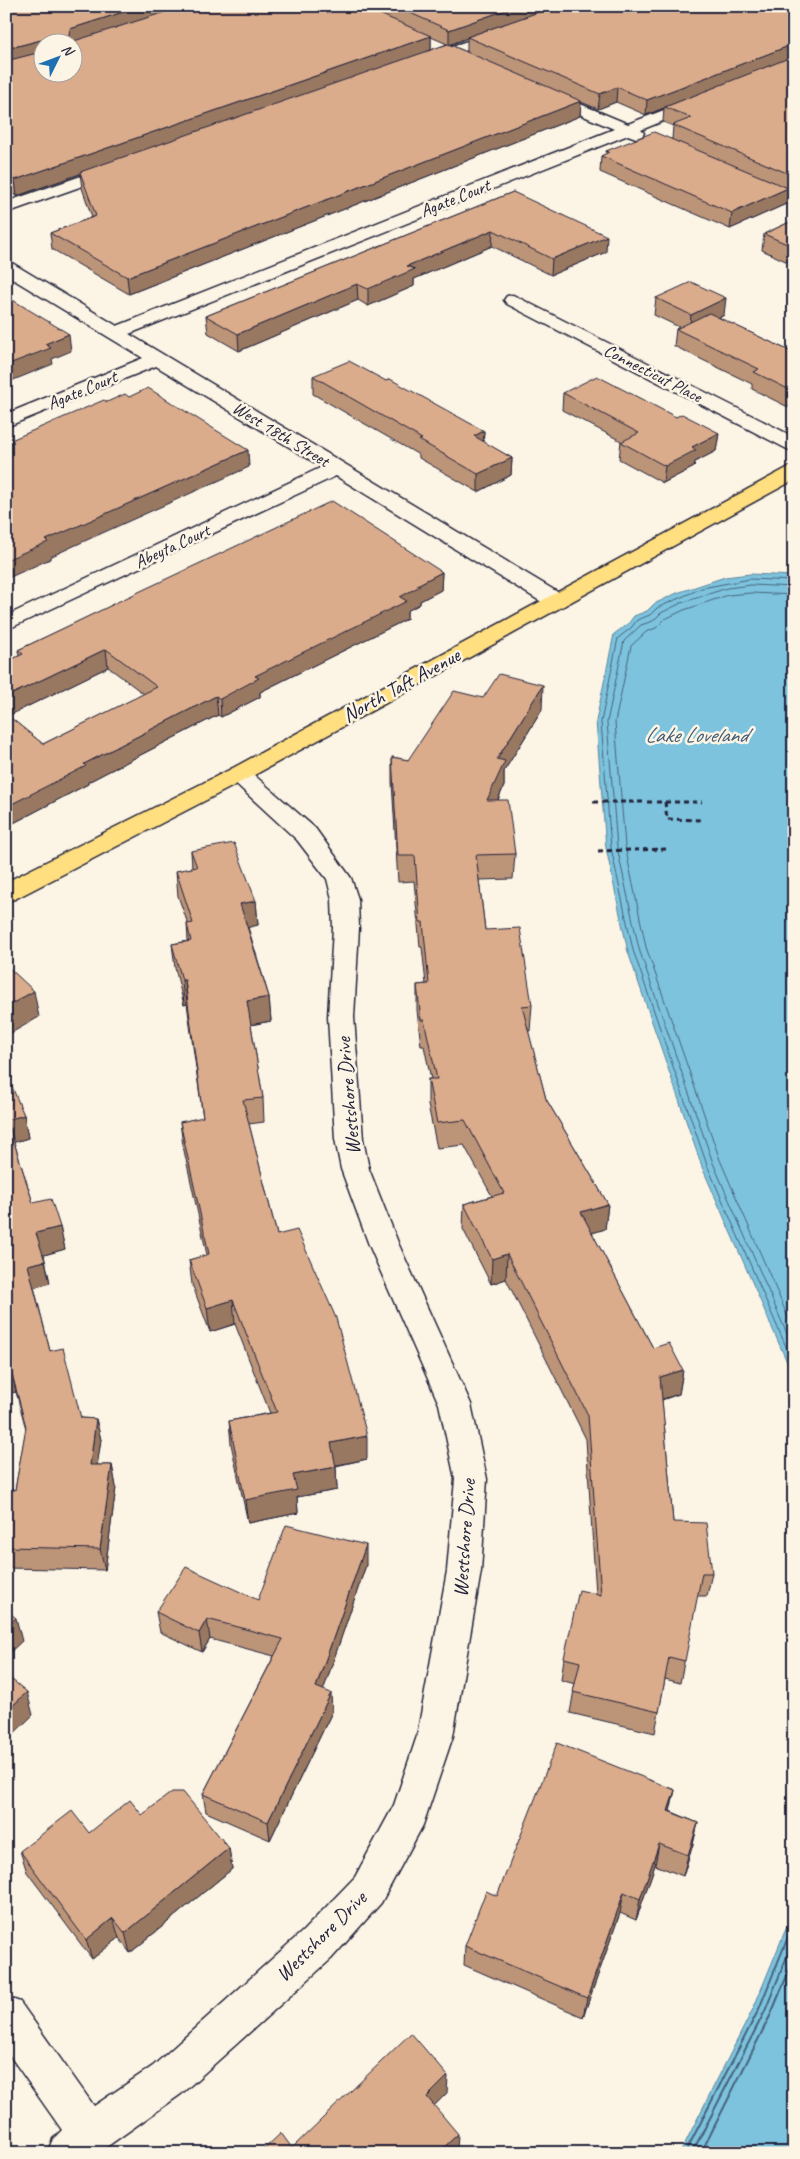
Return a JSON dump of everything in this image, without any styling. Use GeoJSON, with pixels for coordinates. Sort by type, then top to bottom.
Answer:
{"type":"FeatureCollection","features":[{"type":"Feature","properties":{"kind":"main road","name":"North Taft Avenue"},"geometry":{"type":"LineString","coordinates":[[6,893],[239,774],[794,472]]}},
{"type":"Feature","properties":{"kind":"street"},"geometry":{"type":"LineString","coordinates":[[413,64],[514,29]]}},
{"type":"Feature","properties":{"kind":"street"},"geometry":{"type":"LineString","coordinates":[[431,44],[466,60]]}},
{"type":"Feature","properties":{"kind":"street"},"geometry":{"type":"LineString","coordinates":[[538,90],[654,141]]}},
{"type":"Feature","properties":{"kind":"street","name":"Agate Court"},"geometry":{"type":"LineString","coordinates":[[116,333],[713,95]]}},
{"type":"Feature","properties":{"kind":"street"},"geometry":{"type":"LineString","coordinates":[[6,208],[126,166]]}},
{"type":"Feature","properties":{"kind":"street"},"geometry":{"type":"LineString","coordinates":[[741,178],[794,201]]}},
{"type":"Feature","properties":{"kind":"street","name":"West 18th Street"},"geometry":{"type":"LineString","coordinates":[[6,267],[556,600]]}},
{"type":"Feature","properties":{"kind":"street","name":"Connecticut Place"},"geometry":{"type":"LineString","coordinates":[[512,300],[794,445]]}},
{"type":"Feature","properties":{"kind":"street","name":"Agate Court"},"geometry":{"type":"LineString","coordinates":[[6,421],[158,359]]}},
{"type":"Feature","properties":{"kind":"street","name":"Abeyta Court"},"geometry":{"type":"LineString","coordinates":[[6,624],[337,468]]}},
{"type":"Feature","properties":{"kind":"street","name":"Westshore Drive"},"geometry":{"type":"LineString","coordinates":[[78,2143],[166,2080],[317,1945],[368,1890],[410,1812],[435,1736],[464,1571],[471,1479],[454,1404],[384,1245],[355,1169],[349,1139],[341,1017],[345,908],[339,878],[306,834],[239,774]]}},
{"type":"Feature","properties":{"kind":"street"},"geometry":{"type":"LineString","coordinates":[[6,2016],[78,2143]]}},
{"type":"Feature","properties":{"kind":"path"},"geometry":{"type":"LineString","coordinates":[[593,802],[702,802]]}},
{"type":"Feature","properties":{"kind":"path"},"geometry":{"type":"LineString","coordinates":[[665,802],[667,819],[701,820]]}},
{"type":"Feature","properties":{"kind":"path"},"geometry":{"type":"LineString","coordinates":[[598,851],[666,849]]}},
{"type":"Feature","properties":{"kind":"water","name":"Lake Loveland"},"geometry":{"type":"Polygon","coordinates":[[[750,574],[794,576],[794,1378],[702,1167],[628,952],[606,848],[596,721],[614,634],[628,624],[634,616],[647,611],[654,604],[677,593],[725,577],[750,574]]]}},
{"type":"Feature","properties":{"kind":"water"},"geometry":{"type":"Polygon","coordinates":[[[794,1909],[794,2153],[680,2153],[754,2007],[794,1909]]]}},
{"type":"Feature","properties":{"kind":"building"},"geometry":{"type":"Polygon","coordinates":[[[6,6],[142,6],[70,29],[69,32],[32,32],[32,42],[6,49],[6,6]]]}},
{"type":"Feature","properties":{"kind":"building"},"geometry":{"type":"Polygon","coordinates":[[[184,6],[361,6],[431,36],[15,180],[6,176],[6,61],[32,54],[32,82],[82,82],[82,38],[184,6]]]}},
{"type":"Feature","properties":{"kind":"building"},"geometry":{"type":"Polygon","coordinates":[[[394,6],[517,6],[449,30],[394,6]]]}},
{"type":"Feature","properties":{"kind":"building"},"geometry":{"type":"Polygon","coordinates":[[[556,6],[794,6],[794,44],[647,100],[617,87],[600,94],[467,37],[556,6]]]}},
{"type":"Feature","properties":{"kind":"building"},"geometry":{"type":"Polygon","coordinates":[[[448,44],[581,101],[127,277],[50,233],[96,216],[80,172],[448,44]]]}},
{"type":"Feature","properties":{"kind":"building"},"geometry":{"type":"Polygon","coordinates":[[[794,56],[794,176],[673,125],[691,118],[665,107],[794,56]]]}},
{"type":"Feature","properties":{"kind":"building"},"geometry":{"type":"Polygon","coordinates":[[[654,132],[788,188],[732,213],[601,156],[609,152],[606,151],[654,132]]]}},
{"type":"Feature","properties":{"kind":"building"},"geometry":{"type":"Polygon","coordinates":[[[513,192],[607,236],[552,259],[493,230],[407,266],[415,269],[368,289],[357,284],[238,334],[206,316],[513,192]]]}},
{"type":"Feature","properties":{"kind":"building"},"geometry":{"type":"Polygon","coordinates":[[[794,220],[794,247],[764,234],[794,220]]]}},
{"type":"Feature","properties":{"kind":"building"},"geometry":{"type":"Polygon","coordinates":[[[691,282],[726,298],[691,315],[656,298],[691,282]]]}},
{"type":"Feature","properties":{"kind":"building"},"geometry":{"type":"Polygon","coordinates":[[[6,296],[69,334],[45,344],[51,348],[6,365],[6,296]]]}},
{"type":"Feature","properties":{"kind":"building"},"geometry":{"type":"Polygon","coordinates":[[[709,313],[794,353],[794,392],[754,372],[759,369],[676,329],[709,313]]]}},
{"type":"Feature","properties":{"kind":"building"},"geometry":{"type":"Polygon","coordinates":[[[349,361],[386,381],[390,379],[484,431],[474,436],[512,458],[478,474],[313,376],[349,361]]]}},
{"type":"Feature","properties":{"kind":"building"},"geometry":{"type":"Polygon","coordinates":[[[597,376],[676,417],[682,414],[719,433],[692,447],[696,450],[665,466],[621,442],[639,433],[563,393],[597,376]]]}},
{"type":"Feature","properties":{"kind":"building"},"geometry":{"type":"Polygon","coordinates":[[[148,388],[248,450],[46,540],[48,542],[6,560],[6,445],[14,442],[11,440],[104,400],[107,402],[125,394],[129,397],[148,388]]]}},
{"type":"Feature","properties":{"kind":"building"},"geometry":{"type":"Polygon","coordinates":[[[332,501],[442,572],[417,585],[420,586],[400,597],[407,601],[255,676],[259,678],[220,699],[216,696],[84,764],[86,766],[6,807],[6,714],[43,744],[157,687],[106,649],[6,697],[6,662],[23,654],[18,650],[332,501]]]}},
{"type":"Feature","properties":{"kind":"building"},"geometry":{"type":"Polygon","coordinates":[[[499,674],[543,685],[497,759],[505,761],[487,800],[508,800],[515,854],[476,855],[485,930],[520,928],[532,1005],[522,1006],[546,1099],[608,1204],[581,1212],[653,1348],[669,1343],[683,1370],[660,1377],[673,1522],[706,1523],[712,1573],[702,1573],[685,1661],[669,1657],[659,1712],[573,1692],[580,1662],[564,1658],[579,1590],[601,1595],[588,1415],[507,1254],[492,1259],[464,1204],[504,1193],[465,1120],[437,1123],[428,1079],[437,1079],[424,1020],[421,1020],[417,985],[429,984],[423,922],[420,922],[415,856],[398,856],[392,757],[408,760],[454,691],[483,698],[499,674]]]}},
{"type":"Feature","properties":{"kind":"building"},"geometry":{"type":"Polygon","coordinates":[[[234,843],[256,901],[240,904],[269,997],[247,1001],[263,1098],[243,1100],[277,1235],[297,1230],[336,1318],[367,1436],[331,1443],[336,1467],[293,1475],[297,1490],[245,1500],[229,1421],[277,1412],[233,1300],[207,1308],[189,1260],[209,1254],[180,1122],[203,1117],[185,980],[182,980],[172,944],[191,941],[187,924],[193,923],[176,871],[197,867],[191,851],[234,843]]]}},
{"type":"Feature","properties":{"kind":"building"},"geometry":{"type":"Polygon","coordinates":[[[6,965],[34,991],[6,1007],[6,965]]]}},
{"type":"Feature","properties":{"kind":"building"},"geometry":{"type":"Polygon","coordinates":[[[10,1082],[24,1115],[7,1120],[33,1203],[51,1199],[60,1227],[36,1233],[45,1261],[28,1265],[50,1351],[63,1348],[81,1418],[96,1419],[90,1465],[112,1465],[100,1549],[6,1547],[6,1490],[15,1490],[26,1427],[11,1370],[6,1371],[6,1083],[10,1082]]]}},
{"type":"Feature","properties":{"kind":"building"},"geometry":{"type":"Polygon","coordinates":[[[286,1525],[366,1545],[316,1687],[331,1693],[268,1822],[203,1794],[283,1639],[207,1619],[199,1633],[156,1612],[186,1567],[258,1600],[286,1525]]]}},
{"type":"Feature","properties":{"kind":"building"},"geometry":{"type":"Polygon","coordinates":[[[6,1610],[16,1618],[6,1627],[6,1610]]]}},
{"type":"Feature","properties":{"kind":"building"},"geometry":{"type":"Polygon","coordinates":[[[6,1675],[27,1692],[6,1712],[6,1675]]]}},
{"type":"Feature","properties":{"kind":"building"},"geometry":{"type":"Polygon","coordinates":[[[557,1743],[675,1790],[668,1811],[698,1823],[688,1855],[659,1844],[640,1899],[624,1892],[587,1998],[465,1946],[486,1891],[497,1896],[557,1743]]]}},
{"type":"Feature","properties":{"kind":"building"},"geometry":{"type":"Polygon","coordinates":[[[172,1792],[183,1792],[229,1848],[125,1933],[113,1918],[86,1940],[20,1851],[72,1811],[89,1833],[130,1800],[142,1815],[172,1792]]]}},
{"type":"Feature","properties":{"kind":"building"},"geometry":{"type":"Polygon","coordinates":[[[411,2033],[448,2076],[427,2097],[458,2134],[438,2153],[260,2153],[281,2133],[292,2148],[411,2033]]]}}]}
